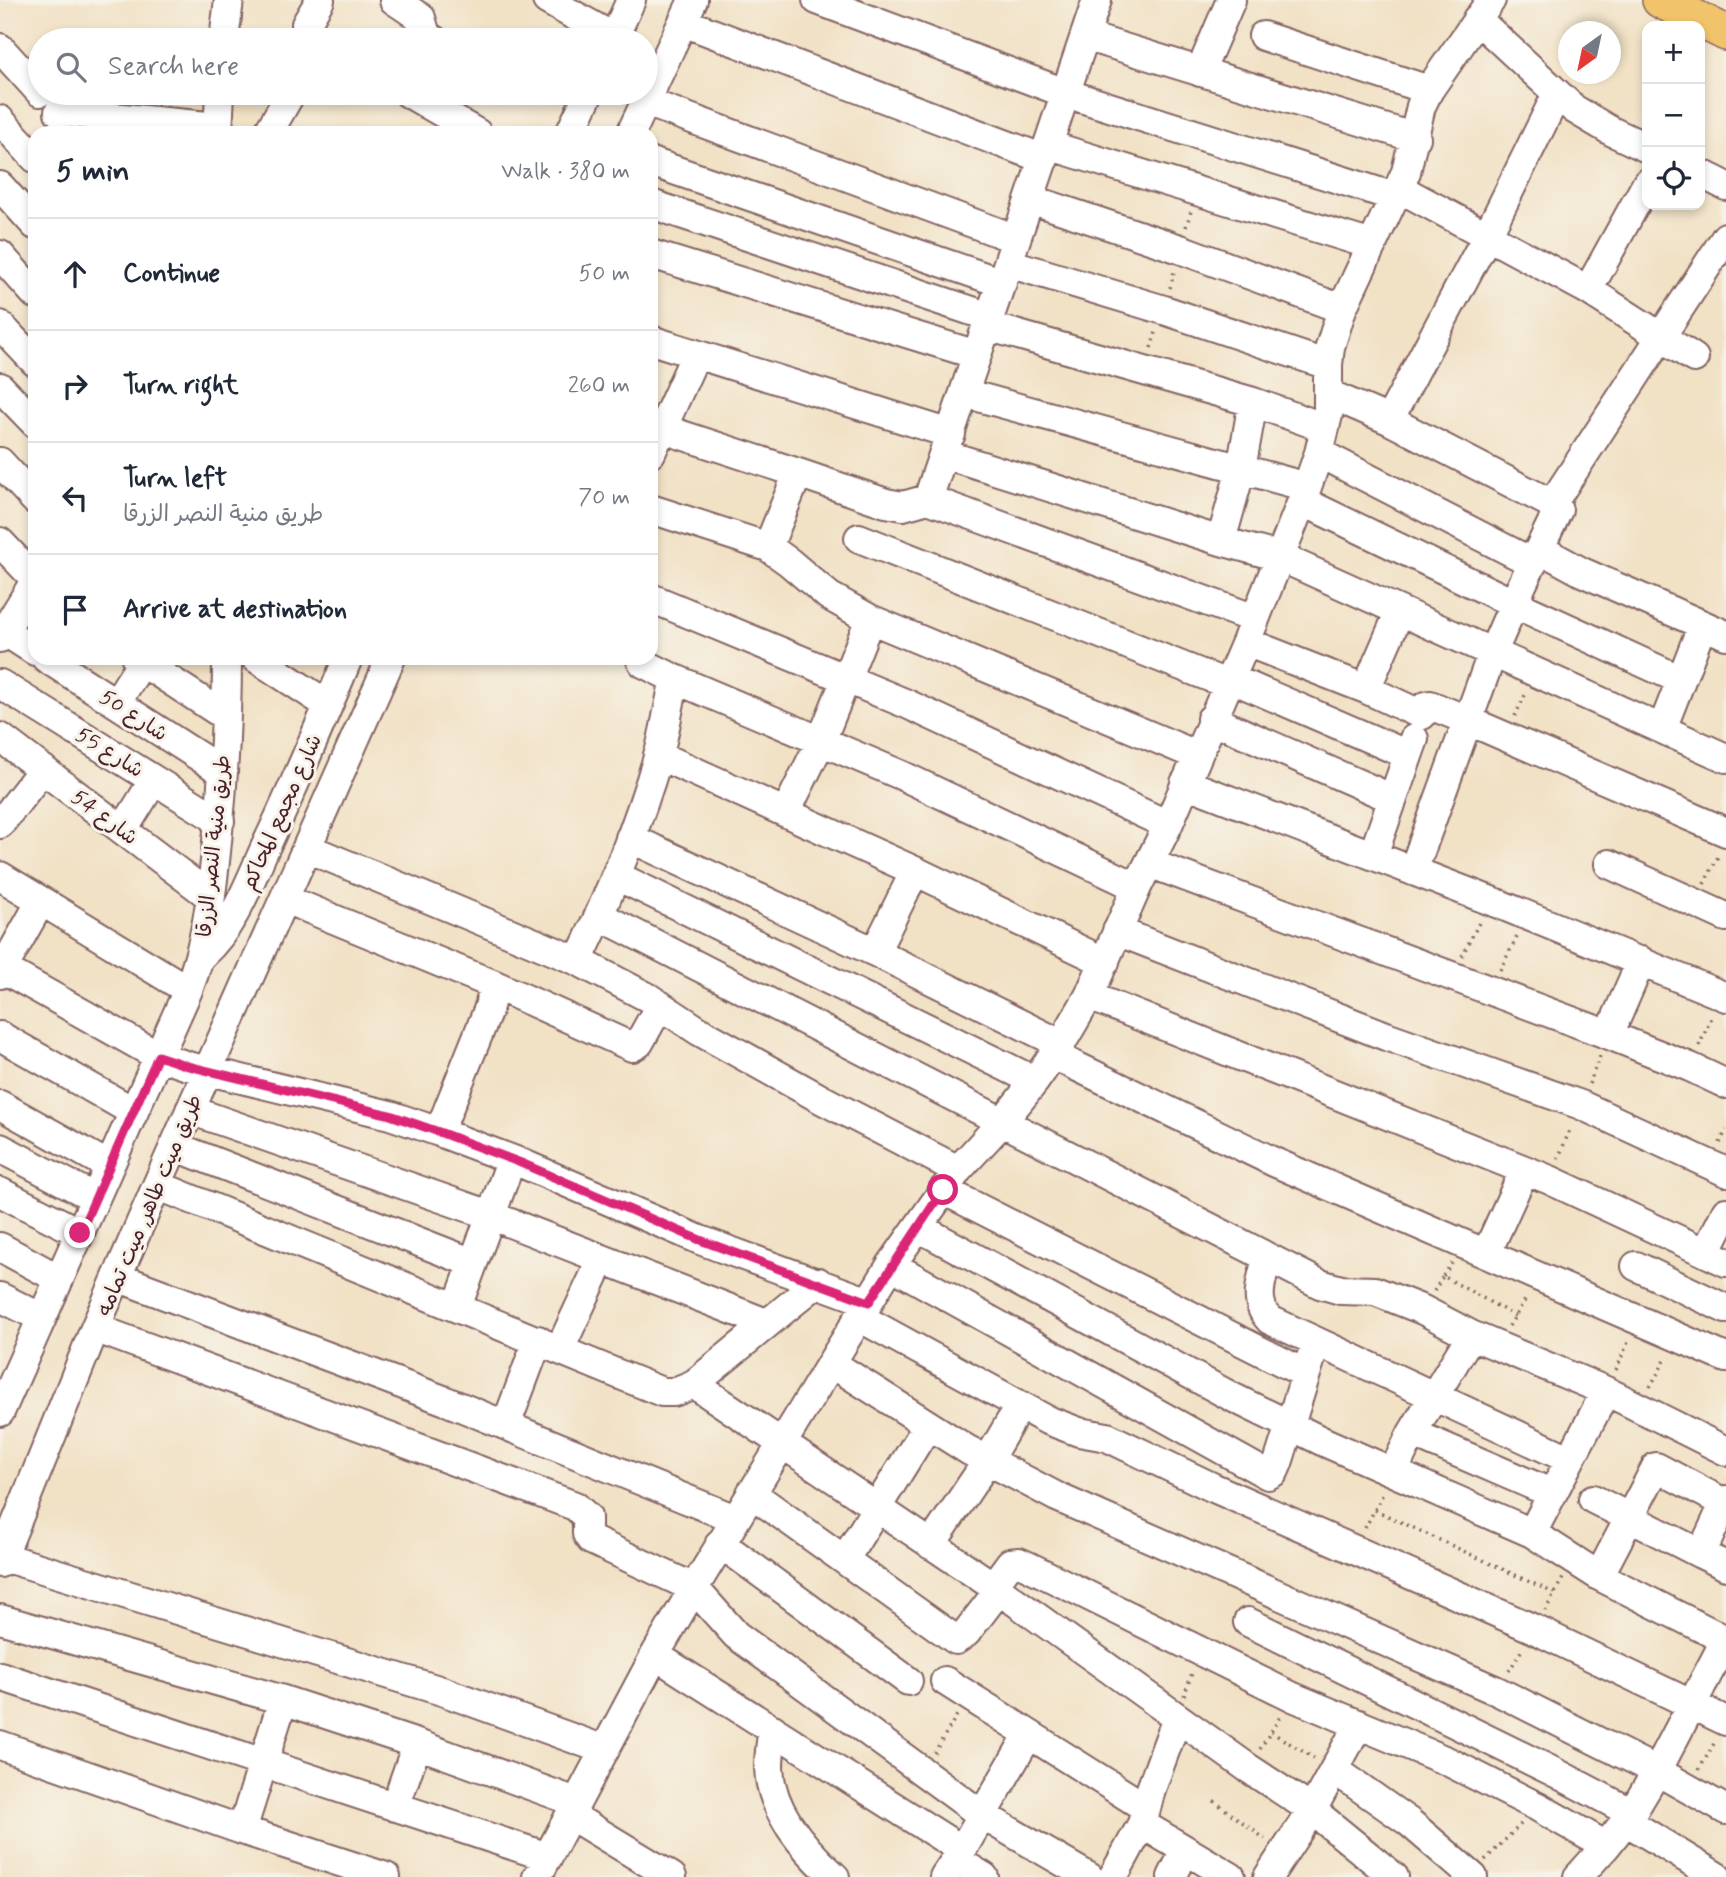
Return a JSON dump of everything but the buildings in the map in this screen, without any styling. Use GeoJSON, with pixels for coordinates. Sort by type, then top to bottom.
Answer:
{"type":"FeatureCollection","features":[{"type":"Feature","properties":{"kind":"main road"},"geometry":{"type":"LineString","coordinates":[[1660,0],[1726,33]]}},
{"type":"Feature","properties":{"kind":"street"},"geometry":{"type":"LineString","coordinates":[[226,28],[229,0]]}},
{"type":"Feature","properties":{"kind":"street"},"geometry":{"type":"LineString","coordinates":[[307,28],[306,24],[320,0]]}},
{"type":"Feature","properties":{"kind":"street"},"geometry":{"type":"LineString","coordinates":[[547,0],[596,28]]}},
{"type":"Feature","properties":{"kind":"street"},"geometry":{"type":"LineString","coordinates":[[620,28],[631,0]]}},
{"type":"Feature","properties":{"kind":"street"},"geometry":{"type":"LineString","coordinates":[[928,499],[1097,0]]}},
{"type":"Feature","properties":{"kind":"street"},"geometry":{"type":"LineString","coordinates":[[1200,72],[1231,0]]}},
{"type":"Feature","properties":{"kind":"street"},"geometry":{"type":"LineString","coordinates":[[402,2],[421,18],[424,28]]}},
{"type":"Feature","properties":{"kind":"street"},"geometry":{"type":"LineString","coordinates":[[835,3],[1065,93],[1397,193],[1488,234],[1588,290],[1694,358]]}},
{"type":"Feature","properties":{"kind":"street"},"geometry":{"type":"LineString","coordinates":[[0,1676],[395,1807],[541,1872],[655,1655],[735,1518],[891,1265],[951,1180],[1035,1082],[1089,996],[1168,825],[1211,719],[1251,631],[1304,494],[1322,441],[1329,394],[1330,347],[1342,309],[1412,155],[1422,106],[1429,90],[1484,10],[1556,96],[1592,121],[1645,147]]}},
{"type":"Feature","properties":{"kind":"street"},"geometry":{"type":"LineString","coordinates":[[658,55],[688,11],[1046,152],[1196,190],[1372,245]]}},
{"type":"Feature","properties":{"kind":"street"},"geometry":{"type":"LineString","coordinates":[[1085,36],[1416,138]]}},
{"type":"Feature","properties":{"kind":"street"},"geometry":{"type":"LineString","coordinates":[[1262,36],[1429,90]]}},
{"type":"Feature","properties":{"kind":"street"},"geometry":{"type":"LineString","coordinates":[[0,48],[28,78]]}},
{"type":"Feature","properties":{"kind":"street"},"geometry":{"type":"LineString","coordinates":[[1389,420],[1488,234],[1556,96]]}},
{"type":"Feature","properties":{"kind":"street"},"geometry":{"type":"LineString","coordinates":[[218,126],[219,105]]}},
{"type":"Feature","properties":{"kind":"street"},"geometry":{"type":"LineString","coordinates":[[272,126],[284,105]]}},
{"type":"Feature","properties":{"kind":"street"},"geometry":{"type":"LineString","coordinates":[[429,105],[465,126]]}},
{"type":"Feature","properties":{"kind":"street"},"geometry":{"type":"LineString","coordinates":[[573,126],[583,105]]}},
{"type":"Feature","properties":{"kind":"street"},"geometry":{"type":"LineString","coordinates":[[634,126],[645,105]]}},
{"type":"Feature","properties":{"kind":"street"},"geometry":{"type":"LineString","coordinates":[[653,105],[1009,262]]}},
{"type":"Feature","properties":{"kind":"street"},"geometry":{"type":"LineString","coordinates":[[55,107],[190,126]]}},
{"type":"Feature","properties":{"kind":"street"},"geometry":{"type":"LineString","coordinates":[[0,120],[28,150]]}},
{"type":"Feature","properties":{"kind":"street"},"geometry":{"type":"LineString","coordinates":[[658,164],[1009,262],[1328,365]]}},
{"type":"Feature","properties":{"kind":"street"},"geometry":{"type":"LineString","coordinates":[[1705,176],[1726,186]]}},
{"type":"Feature","properties":{"kind":"street"},"geometry":{"type":"LineString","coordinates":[[0,186],[28,217]]}},
{"type":"Feature","properties":{"kind":"street"},"geometry":{"type":"LineString","coordinates":[[1588,290],[1642,192]]}},
{"type":"Feature","properties":{"kind":"street"},"geometry":{"type":"LineString","coordinates":[[1030,199],[1181,249],[1342,309]]}},
{"type":"Feature","properties":{"kind":"street"},"geometry":{"type":"LineString","coordinates":[[658,206],[989,321],[1253,401],[1536,556],[1582,572],[1714,630],[1681,680],[1662,729]]}},
{"type":"Feature","properties":{"kind":"street"},"geometry":{"type":"LineString","coordinates":[[1552,504],[1726,237]]}},
{"type":"Feature","properties":{"kind":"street"},"geometry":{"type":"LineString","coordinates":[[0,255],[28,286]]}},
{"type":"Feature","properties":{"kind":"street"},"geometry":{"type":"LineString","coordinates":[[658,256],[977,355]]}},
{"type":"Feature","properties":{"kind":"street"},"geometry":{"type":"LineString","coordinates":[[0,325],[28,355]]}},
{"type":"Feature","properties":{"kind":"street"},"geometry":{"type":"LineString","coordinates":[[658,342],[1221,541],[1279,557],[1726,758]]}},
{"type":"Feature","properties":{"kind":"street"},"geometry":{"type":"LineString","coordinates":[[658,430],[696,354]]}},
{"type":"Feature","properties":{"kind":"street"},"geometry":{"type":"LineString","coordinates":[[0,387],[28,416]]}},
{"type":"Feature","properties":{"kind":"street"},"geometry":{"type":"LineString","coordinates":[[964,393],[1241,469],[1304,494],[1513,604],[1681,680]]}},
{"type":"Feature","properties":{"kind":"street"},"geometry":{"type":"LineString","coordinates":[[1329,394],[1389,420],[1552,504],[1558,510],[1492,654],[1413,870]]}},
{"type":"Feature","properties":{"kind":"street"},"geometry":{"type":"LineString","coordinates":[[1221,541],[1241,469],[1253,401]]}},
{"type":"Feature","properties":{"kind":"street"},"geometry":{"type":"LineString","coordinates":[[658,437],[798,473],[886,503],[903,506],[928,499],[1251,631],[1366,690],[1422,715]]}},
{"type":"Feature","properties":{"kind":"street"},"geometry":{"type":"LineString","coordinates":[[768,547],[798,473]]}},
{"type":"Feature","properties":{"kind":"street"},"geometry":{"type":"LineString","coordinates":[[658,511],[768,547],[829,596],[870,619],[1196,755]]}},
{"type":"Feature","properties":{"kind":"street"},"geometry":{"type":"LineString","coordinates":[[859,538],[1229,681],[1408,755]]}},
{"type":"Feature","properties":{"kind":"street"},"geometry":{"type":"LineString","coordinates":[[0,542],[28,577]]}},
{"type":"Feature","properties":{"kind":"street"},"geometry":{"type":"LineString","coordinates":[[5,620],[28,592]]}},
{"type":"Feature","properties":{"kind":"street"},"geometry":{"type":"LineString","coordinates":[[658,601],[920,710],[1168,825]]}},
{"type":"Feature","properties":{"kind":"street"},"geometry":{"type":"LineString","coordinates":[[1366,690],[1399,613]]}},
{"type":"Feature","properties":{"kind":"street"},"geometry":{"type":"LineString","coordinates":[[786,812],[821,741],[870,619]]}},
{"type":"Feature","properties":{"kind":"street","name":"شارع 50"},"geometry":{"type":"LineString","coordinates":[[5,620],[28,642]]}},
{"type":"Feature","properties":{"kind":"street","name":"شارع 50"},"geometry":{"type":"LineString","coordinates":[[58,665],[223,772]]}},
{"type":"Feature","properties":{"kind":"street"},"geometry":{"type":"LineString","coordinates":[[116,703],[136,665]]}},
{"type":"Feature","properties":{"kind":"street"},"geometry":{"type":"LineString","coordinates":[[147,665],[225,716]]}},
{"type":"Feature","properties":{"kind":"street","name":"طريق منية النصر الزرقا"},"geometry":{"type":"LineString","coordinates":[[3,1398],[110,1166],[188,990],[200,956],[211,897],[220,821],[225,716],[221,665]]}},
{"type":"Feature","properties":{"kind":"street"},"geometry":{"type":"LineString","coordinates":[[267,665],[328,705]]}},
{"type":"Feature","properties":{"kind":"street","name":"شارع مجمع المحاكم"},"geometry":{"type":"LineString","coordinates":[[200,956],[229,925],[289,797],[345,665]]}},
{"type":"Feature","properties":{"kind":"street","name":"طريق ميت طاهر, ميت تمامه"},"geometry":{"type":"LineString","coordinates":[[1,1559],[156,1185],[388,665]]}},
{"type":"Feature","properties":{"kind":"street"},"geometry":{"type":"LineString","coordinates":[[647,665],[901,775],[1143,875],[1452,977],[1609,1035],[1726,1084]]}},
{"type":"Feature","properties":{"kind":"street"},"geometry":{"type":"LineString","coordinates":[[578,961],[617,876],[659,755],[675,679]]}},
{"type":"Feature","properties":{"kind":"street","name":"شارع 55"},"geometry":{"type":"LineString","coordinates":[[0,684],[220,821]]}},
{"type":"Feature","properties":{"kind":"street"},"geometry":{"type":"LineString","coordinates":[[1373,855],[1422,715],[1426,706],[1430,705],[1726,832]]}},
{"type":"Feature","properties":{"kind":"street"},"geometry":{"type":"LineString","coordinates":[[1211,719],[1392,799]]}},
{"type":"Feature","properties":{"kind":"street","name":"شارع 54"},"geometry":{"type":"LineString","coordinates":[[0,737],[211,897]]}},
{"type":"Feature","properties":{"kind":"street"},"geometry":{"type":"LineString","coordinates":[[659,755],[915,871],[1105,962]]}},
{"type":"Feature","properties":{"kind":"street"},"geometry":{"type":"LineString","coordinates":[[5,809],[43,769]]}},
{"type":"Feature","properties":{"kind":"street"},"geometry":{"type":"LineString","coordinates":[[123,830],[154,780]]}},
{"type":"Feature","properties":{"kind":"street"},"geometry":{"type":"LineString","coordinates":[[1185,783],[1491,900],[1723,996]]}},
{"type":"Feature","properties":{"kind":"street"},"geometry":{"type":"LineString","coordinates":[[630,838],[875,952],[1274,1162],[1726,1357]]}},
{"type":"Feature","properties":{"kind":"street"},"geometry":{"type":"LineString","coordinates":[[307,848],[578,961],[660,1005],[699,1031],[809,1092],[951,1180],[1306,1374]]}},
{"type":"Feature","properties":{"kind":"street"},"geometry":{"type":"LineString","coordinates":[[1609,864],[1726,917]]}},
{"type":"Feature","properties":{"kind":"street"},"geometry":{"type":"LineString","coordinates":[[875,952],[915,871]]}},
{"type":"Feature","properties":{"kind":"street"},"geometry":{"type":"LineString","coordinates":[[617,876],[1035,1082]]}},
{"type":"Feature","properties":{"kind":"street"},"geometry":{"type":"LineString","coordinates":[[2,880],[188,990]]}},
{"type":"Feature","properties":{"kind":"street"},"geometry":{"type":"LineString","coordinates":[[285,899],[495,985],[632,1047],[639,1043],[660,1005]]}},
{"type":"Feature","properties":{"kind":"street"},"geometry":{"type":"LineString","coordinates":[[41,901],[1,970],[158,1056],[390,1115],[512,1161],[700,1240],[818,1282],[1047,1420],[1079,1432],[1107,1437],[1214,1488],[1534,1629],[1692,1702],[1723,1727]]}},
{"type":"Feature","properties":{"kind":"street"},"geometry":{"type":"LineString","coordinates":[[600,916],[1004,1120],[1320,1284],[1340,1290],[1375,1291],[1423,1310],[1471,1335],[1606,1391],[1726,1451]]}},
{"type":"Feature","properties":{"kind":"street"},"geometry":{"type":"LineString","coordinates":[[1117,931],[1386,1035],[1581,1105],[1726,1172]]}},
{"type":"Feature","properties":{"kind":"street"},"geometry":{"type":"LineString","coordinates":[[1609,1035],[1641,961]]}},
{"type":"Feature","properties":{"kind":"street"},"geometry":{"type":"LineString","coordinates":[[439,1132],[488,1010],[495,985]]}},
{"type":"Feature","properties":{"kind":"street"},"geometry":{"type":"LineString","coordinates":[[1089,996],[1537,1175],[1716,1257],[1726,1212]]}},
{"type":"Feature","properties":{"kind":"street"},"geometry":{"type":"LineString","coordinates":[[0,1036],[134,1112]]}},
{"type":"Feature","properties":{"kind":"street"},"geometry":{"type":"LineString","coordinates":[[0,1105],[110,1166]]}},
{"type":"Feature","properties":{"kind":"street"},"geometry":{"type":"LineString","coordinates":[[190,1110],[490,1215],[766,1323]]}},
{"type":"Feature","properties":{"kind":"street"},"geometry":{"type":"LineString","coordinates":[[174,1146],[473,1264]]}},
{"type":"Feature","properties":{"kind":"street"},"geometry":{"type":"LineString","coordinates":[[0,1148],[95,1198]]}},
{"type":"Feature","properties":{"kind":"street"},"geometry":{"type":"LineString","coordinates":[[457,1307],[512,1161]]}},
{"type":"Feature","properties":{"kind":"street"},"geometry":{"type":"LineString","coordinates":[[1487,1252],[1537,1175]]}},
{"type":"Feature","properties":{"kind":"street"},"geometry":{"type":"LineString","coordinates":[[156,1185],[662,1392],[674,1392],[694,1384],[818,1282]]}},
{"type":"Feature","properties":{"kind":"street"},"geometry":{"type":"LineString","coordinates":[[0,1192],[80,1233]]}},
{"type":"Feature","properties":{"kind":"street"},"geometry":{"type":"LineString","coordinates":[[918,1227],[1234,1398],[1531,1533],[1599,1576],[1726,1639],[1657,1771],[1629,1817],[1587,1874]]}},
{"type":"Feature","properties":{"kind":"street"},"geometry":{"type":"LineString","coordinates":[[0,1247],[59,1279]]}},
{"type":"Feature","properties":{"kind":"street"},"geometry":{"type":"LineString","coordinates":[[1267,1258],[1259,1297],[1262,1312],[1270,1320],[1569,1460]]}},
{"type":"Feature","properties":{"kind":"street"},"geometry":{"type":"LineString","coordinates":[[506,1425],[549,1345],[602,1259]]}},
{"type":"Feature","properties":{"kind":"street"},"geometry":{"type":"LineString","coordinates":[[891,1265],[1268,1475],[1274,1472],[1291,1425],[1316,1342]]}},
{"type":"Feature","properties":{"kind":"street"},"geometry":{"type":"LineString","coordinates":[[1636,1266],[1726,1309]]}},
{"type":"Feature","properties":{"kind":"street"},"geometry":{"type":"LineString","coordinates":[[117,1277],[506,1425],[735,1518]]}},
{"type":"Feature","properties":{"kind":"street"},"geometry":{"type":"LineString","coordinates":[[0,1297],[42,1318]]}},
{"type":"Feature","properties":{"kind":"street"},"geometry":{"type":"LineString","coordinates":[[95,1328],[575,1506],[587,1517],[587,1534],[591,1540],[694,1588],[736,1635],[982,1815],[1075,1874]]}},
{"type":"Feature","properties":{"kind":"street"},"geometry":{"type":"LineString","coordinates":[[1393,1472],[1412,1433],[1471,1335]]}},
{"type":"Feature","properties":{"kind":"street"},"geometry":{"type":"LineString","coordinates":[[831,1363],[988,1461],[1057,1497],[1497,1691],[1657,1771],[1726,1810]]}},
{"type":"Feature","properties":{"kind":"street"},"geometry":{"type":"LineString","coordinates":[[694,1384],[996,1588],[1177,1718],[1312,1810],[1394,1877]]}},
{"type":"Feature","properties":{"kind":"street"},"geometry":{"type":"LineString","coordinates":[[1531,1533],[1606,1391]]}},
{"type":"Feature","properties":{"kind":"street"},"geometry":{"type":"LineString","coordinates":[[931,1545],[988,1461],[1020,1405]]}},
{"type":"Feature","properties":{"kind":"street"},"geometry":{"type":"LineString","coordinates":[[845,1559],[928,1424]]}},
{"type":"Feature","properties":{"kind":"street"},"geometry":{"type":"LineString","coordinates":[[1599,1576],[1676,1426]]}},
{"type":"Feature","properties":{"kind":"street"},"geometry":{"type":"LineString","coordinates":[[1412,1433],[1551,1493]]}},
{"type":"Feature","properties":{"kind":"street"},"geometry":{"type":"LineString","coordinates":[[1656,1467],[1726,1503],[1701,1554]]}},
{"type":"Feature","properties":{"kind":"street"},"geometry":{"type":"LineString","coordinates":[[751,1493],[956,1640],[966,1633],[1010,1563],[1019,1562],[1293,1697],[1449,1762],[1538,1807],[1606,1846]]}},
{"type":"Feature","properties":{"kind":"street"},"geometry":{"type":"LineString","coordinates":[[1593,1499],[1726,1566]]}},
{"type":"Feature","properties":{"kind":"street"},"geometry":{"type":"LineString","coordinates":[[720,1543],[908,1681]]}},
{"type":"Feature","properties":{"kind":"street"},"geometry":{"type":"LineString","coordinates":[[1,1559],[442,1691],[605,1750]]}},
{"type":"Feature","properties":{"kind":"street"},"geometry":{"type":"LineString","coordinates":[[0,1619],[283,1700],[417,1744],[573,1809],[672,1877]]}},
{"type":"Feature","properties":{"kind":"street"},"geometry":{"type":"LineString","coordinates":[[1248,1622],[1547,1769],[1629,1817],[1717,1877]]}},
{"type":"Feature","properties":{"kind":"street"},"geometry":{"type":"LineString","coordinates":[[655,1655],[773,1729],[954,1862],[984,1877]]}},
{"type":"Feature","properties":{"kind":"street"},"geometry":{"type":"LineString","coordinates":[[945,1681],[1029,1734],[1144,1816],[1185,1851],[1231,1877]]}},
{"type":"Feature","properties":{"kind":"street"},"geometry":{"type":"LineString","coordinates":[[242,1830],[283,1700]]}},
{"type":"Feature","properties":{"kind":"street"},"geometry":{"type":"LineString","coordinates":[[1113,1877],[1144,1816],[1177,1718]]}},
{"type":"Feature","properties":{"kind":"street"},"geometry":{"type":"LineString","coordinates":[[1268,1877],[1312,1810],[1359,1724]]}},
{"type":"Feature","properties":{"kind":"street"},"geometry":{"type":"LineString","coordinates":[[773,1729],[769,1767],[773,1797],[794,1833],[834,1877]]}},
{"type":"Feature","properties":{"kind":"street"},"geometry":{"type":"LineString","coordinates":[[954,1862],[1029,1734]]}},
{"type":"Feature","properties":{"kind":"street"},"geometry":{"type":"LineString","coordinates":[[395,1807],[417,1744]]}},
{"type":"Feature","properties":{"kind":"street"},"geometry":{"type":"LineString","coordinates":[[0,1745],[242,1830],[386,1877]]}},
{"type":"Feature","properties":{"kind":"street"},"geometry":{"type":"LineString","coordinates":[[1335,1770],[1409,1822],[1473,1876]]}},
{"type":"Feature","properties":{"kind":"street"},"geometry":{"type":"LineString","coordinates":[[1172,1877],[1185,1851]]}},
{"type":"Feature","properties":{"kind":"path"},"geometry":{"type":"LineString","coordinates":[[1144,370],[1164,310],[1196,190]]}},
{"type":"Feature","properties":{"kind":"path"},"geometry":{"type":"LineString","coordinates":[[1695,903],[1726,842]]}},
{"type":"Feature","properties":{"kind":"path"},"geometry":{"type":"LineString","coordinates":[[1452,977],[1491,900]]}},
{"type":"Feature","properties":{"kind":"path"},"geometry":{"type":"LineString","coordinates":[[1489,991],[1529,916]]}},
{"type":"Feature","properties":{"kind":"path"},"geometry":{"type":"LineString","coordinates":[[1689,1067],[1723,996]]}},
{"type":"Feature","properties":{"kind":"path"},"geometry":{"type":"LineString","coordinates":[[1537,1175],[1581,1105],[1609,1035]]}},
{"type":"Feature","properties":{"kind":"path"},"geometry":{"type":"LineString","coordinates":[[1423,1310],[1443,1276],[1515,1315]]}},
{"type":"Feature","properties":{"kind":"path"},"geometry":{"type":"LineString","coordinates":[[1606,1391],[1638,1320]]}},
{"type":"Feature","properties":{"kind":"path"},"geometry":{"type":"LineString","coordinates":[[1638,1408],[1678,1337]]}},
{"type":"Feature","properties":{"kind":"path"},"geometry":{"type":"LineString","coordinates":[[1375,1510],[1556,1594]]}},
{"type":"Feature","properties":{"kind":"path"},"geometry":{"type":"LineString","coordinates":[[1497,1691],[1534,1629]]}},
{"type":"Feature","properties":{"kind":"path"},"geometry":{"type":"LineString","coordinates":[[1177,1718],[1199,1651]]}},
{"type":"Feature","properties":{"kind":"path"},"geometry":{"type":"LineString","coordinates":[[924,1770],[969,1696]]}},
{"type":"Feature","properties":{"kind":"path"},"geometry":{"type":"LineString","coordinates":[[1689,1788],[1723,1727]]}},
{"type":"Feature","properties":{"kind":"path"},"geometry":{"type":"LineString","coordinates":[[1271,1732],[1335,1770]]}},
{"type":"Feature","properties":{"kind":"path"},"geometry":{"type":"LineString","coordinates":[[1214,1801],[1284,1852]]}},
{"type":"Feature","properties":{"kind":"path"},"geometry":{"type":"LineString","coordinates":[[1473,1876],[1538,1807]]}},
{"type":"Feature","properties":{"kind":"route"},"geometry":{"type":"LineString","coordinates":[[80,1233],[158,1056],[188,1066],[390,1115],[521,1163],[700,1240],[869,1302],[943,1190]]}}]}
